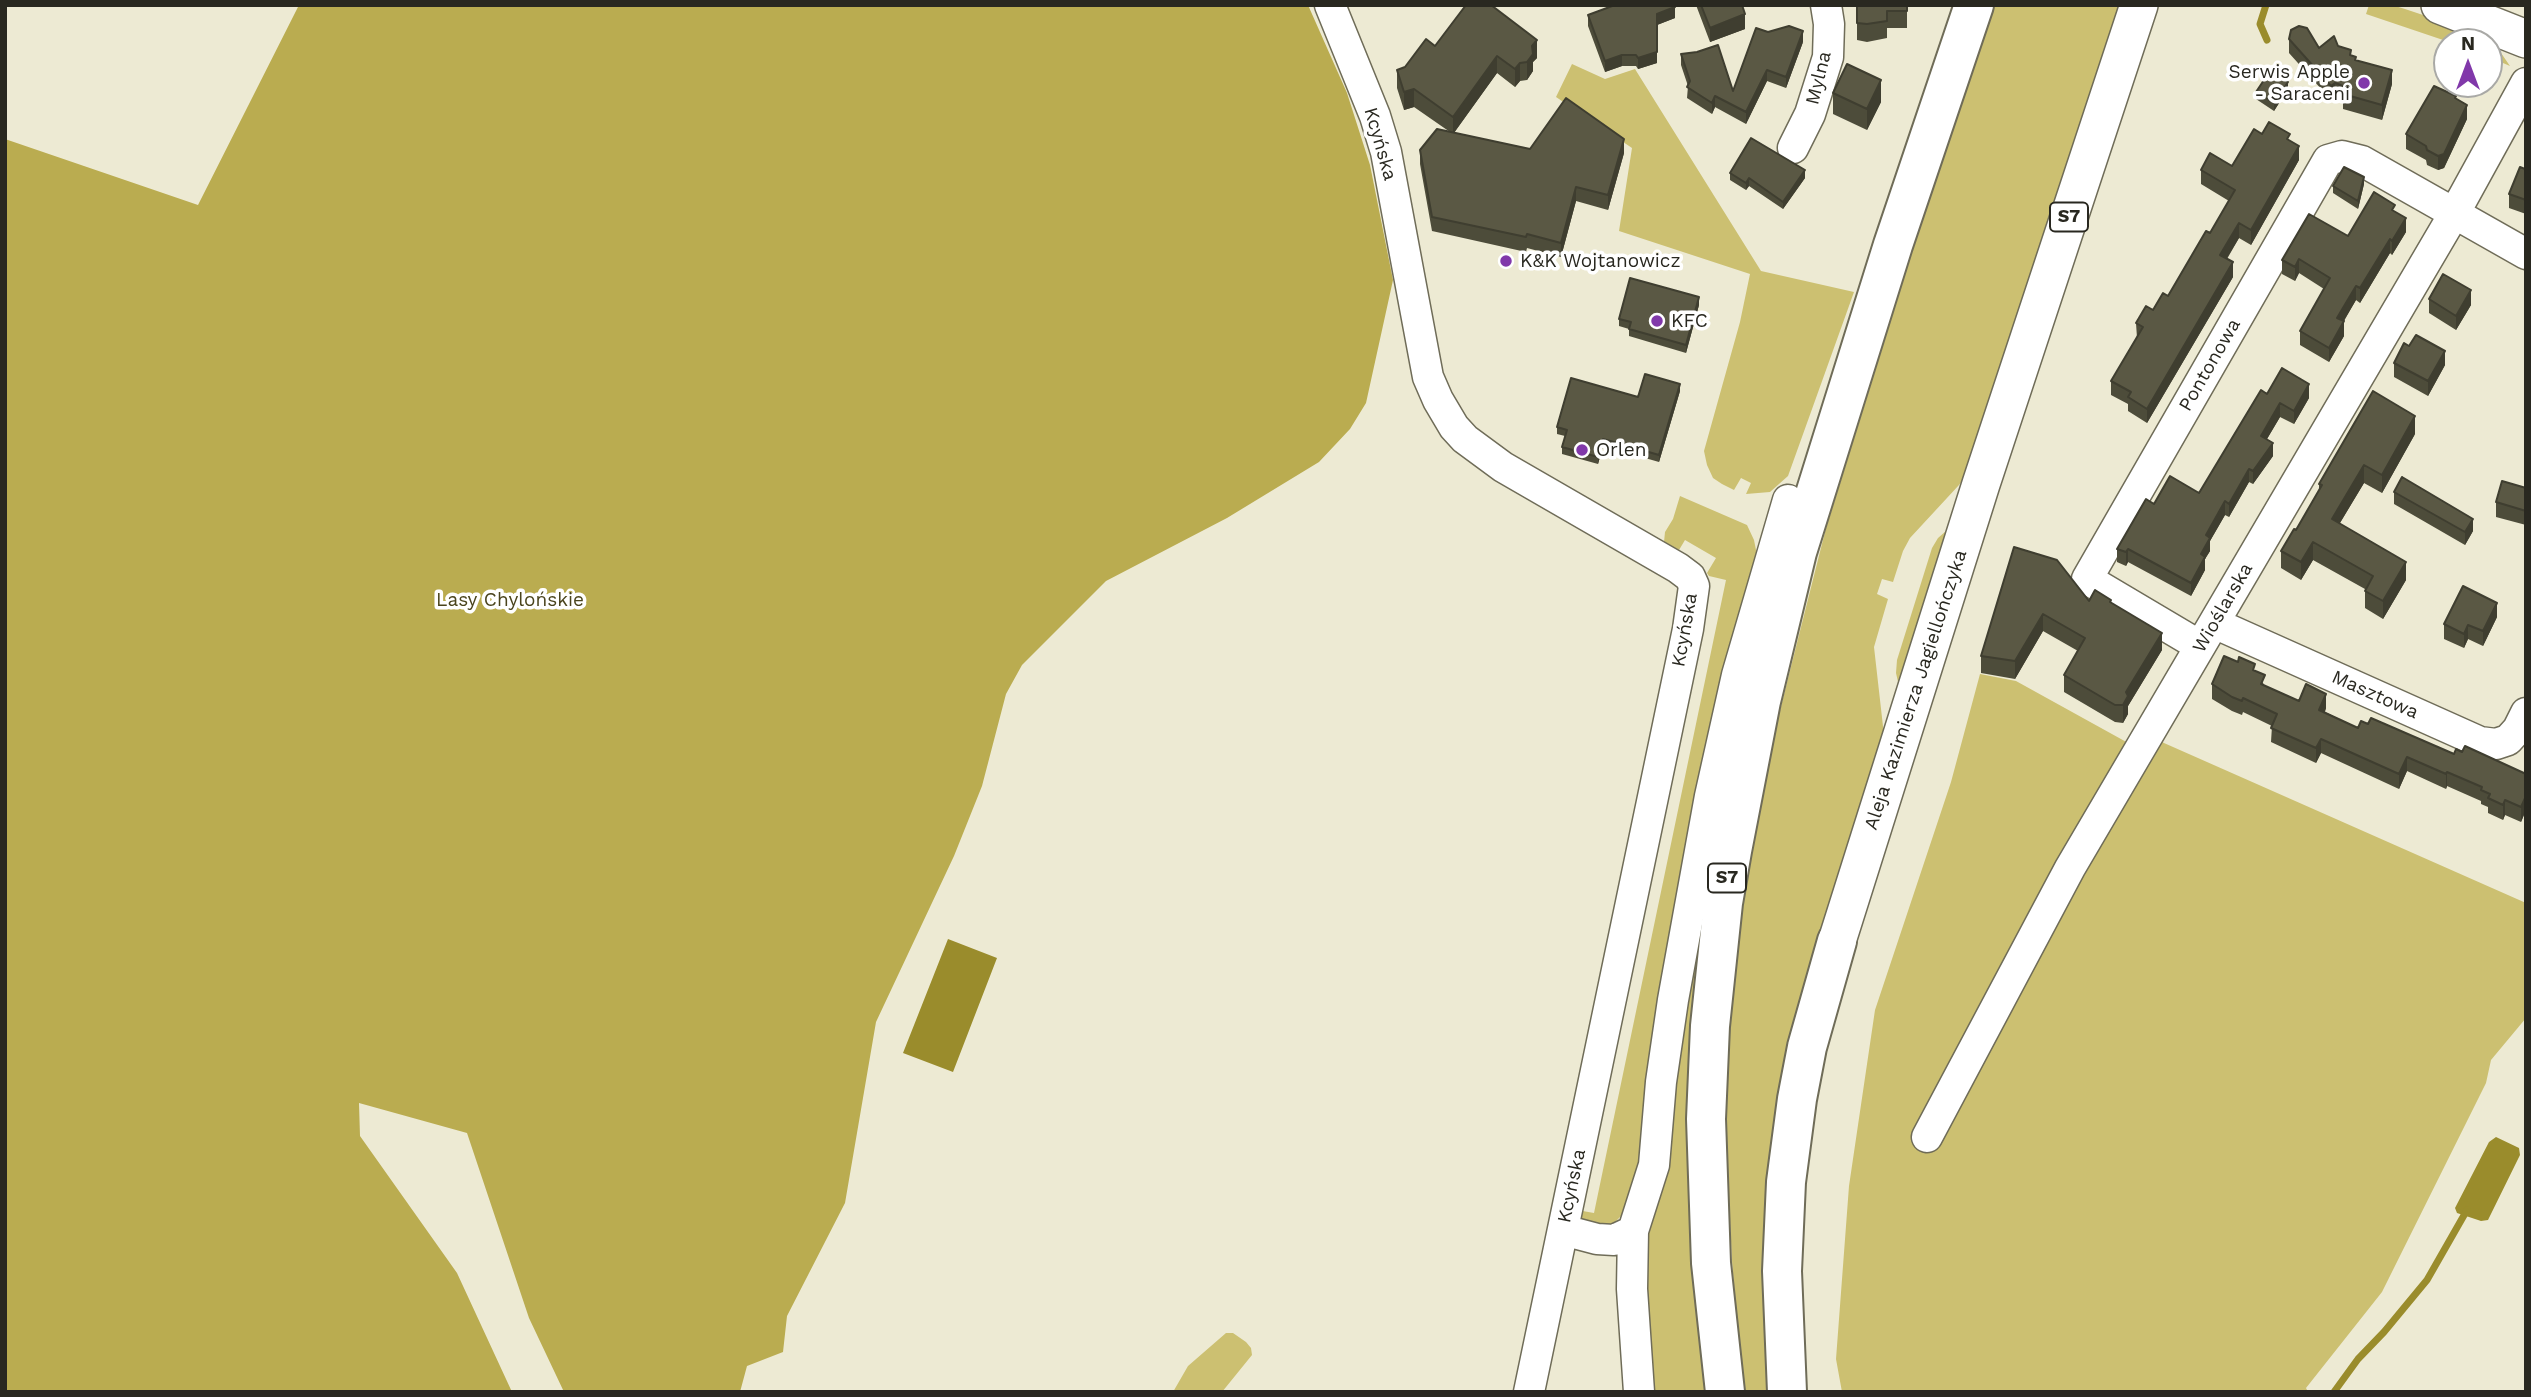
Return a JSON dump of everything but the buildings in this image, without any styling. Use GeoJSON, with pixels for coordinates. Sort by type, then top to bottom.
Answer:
{"type":"FeatureCollection","features":[{"type":"Feature","properties":{"kind":"highway","name":"S7"},"geometry":{"type":"LineString","coordinates":[[1725,1392],[1711,1263],[1706,1119],[1710,1026],[1723,903],[1745,777],[1780,618],[1806,519],[1850,377],[1974,5]]}},
{"type":"Feature","properties":{"kind":"highway"},"geometry":{"type":"LineString","coordinates":[[1788,500],[1796,470],[1821,416],[1850,377]]}},
{"type":"Feature","properties":{"kind":"highway","name":"Aleja Kazimierza Jagiellończyka"},"geometry":{"type":"LineString","coordinates":[[1787,1392],[1782,1271],[1786,1182],[1807,1047],[1837,941]]}},
{"type":"Feature","properties":{"kind":"main road","name":"Aleja Kazimierza Jagiellończyka"},"geometry":{"type":"LineString","coordinates":[[1837,941],[1981,484],[2139,5]]}},
{"type":"Feature","properties":{"kind":"main road"},"geometry":{"type":"LineString","coordinates":[[2440,5],[2526,40]]}},
{"type":"Feature","properties":{"kind":"street","name":"Kcyńska"},"geometry":{"type":"LineString","coordinates":[[1330,5],[1379,128],[1394,193],[1428,377],[1454,426],[1465,439],[1503,467],[1678,568],[1690,578],[1694,586],[1689,629],[1528,1392]]}},
{"type":"Feature","properties":{"kind":"street","name":"Mylna"},"geometry":{"type":"LineString","coordinates":[[1793,148],[1810,114],[1828,57],[1829,24],[1826,5]]}},
{"type":"Feature","properties":{"kind":"street","name":"Wioślarska"},"geometry":{"type":"LineString","coordinates":[[1927,1137],[2070,868],[2454,214],[2526,83]]}},
{"type":"Feature","properties":{"kind":"street","name":"Pontonowa"},"geometry":{"type":"LineString","coordinates":[[2207,634],[2087,579],[2324,166],[2334,157],[2342,156],[2362,161],[2454,214]]}},
{"type":"Feature","properties":{"kind":"street"},"geometry":{"type":"LineString","coordinates":[[2454,214],[2526,254]]}},
{"type":"Feature","properties":{"kind":"street"},"geometry":{"type":"LineString","coordinates":[[1639,1392],[1632,1289],[1633,1231],[1654,1165],[1661,1082],[1671,1013],[1710,796],[1737,675],[1788,500]]}},
{"type":"Feature","properties":{"kind":"street","name":"Masztowa"},"geometry":{"type":"LineString","coordinates":[[2207,634],[2480,742],[2496,744],[2508,740],[2518,729],[2526,713]]}},
{"type":"Feature","properties":{"kind":"street"},"geometry":{"type":"LineString","coordinates":[[1563,1230],[1597,1239],[1614,1240],[1633,1231]]}},
{"type":"Feature","properties":{"kind":"shaded area"},"geometry":{"type":"Polygon","coordinates":[[[1989,5],[2121,5],[1970,470],[1910,538],[1893,582],[1882,579],[1877,594],[1888,599],[1874,647],[1885,744],[1787,1054],[1768,1165],[1764,1324],[1770,1392],[1745,1392],[1732,1261],[1724,1106],[1734,953],[1751,848],[1773,738],[1826,528],[1989,5]]]}},
{"type":"Feature","properties":{"kind":"shaded area"},"geometry":{"type":"Polygon","coordinates":[[[2369,5],[2392,5],[2457,28],[2433,28],[2433,37],[2366,14],[2369,5]]]}},
{"type":"Feature","properties":{"kind":"shaded area"},"geometry":{"type":"Polygon","coordinates":[[[1572,64],[1605,79],[1635,69],[1761,271],[1854,292],[1788,476],[1770,492],[1746,494],[1751,483],[1741,478],[1734,490],[1722,484],[1713,478],[1704,451],[1740,322],[1750,274],[1619,231],[1632,148],[1556,97],[1572,64]]]}},
{"type":"Feature","properties":{"kind":"shaded area"},"geometry":{"type":"Polygon","coordinates":[[[1680,496],[1747,525],[1757,555],[1713,734],[1644,1166],[1623,1214],[1613,1224],[1600,1228],[1584,1226],[1577,1217],[1577,1210],[1594,1213],[1726,580],[1709,576],[1707,573],[1716,558],[1685,540],[1679,550],[1664,542],[1665,532],[1673,519],[1680,496]]]}},
{"type":"Feature","properties":{"kind":"shaded area"},"geometry":{"type":"Polygon","coordinates":[[[1953,525],[1901,695],[1896,673],[1897,660],[1932,548],[1938,538],[1953,525]]]}},
{"type":"Feature","properties":{"kind":"shaded area"},"geometry":{"type":"Polygon","coordinates":[[[1980,674],[2016,681],[2130,744],[2140,728],[2164,743],[2526,903],[2526,1018],[2491,1060],[2486,1083],[2382,1292],[2306,1388],[2308,1392],[1842,1392],[1836,1359],[1849,1186],[1875,1010],[1951,782],[1980,674]]]}},
{"type":"Feature","properties":{"kind":"shaded area"},"geometry":{"type":"Polygon","coordinates":[[[1734,760],[1708,1392],[1652,1392],[1640,1266],[1671,1077],[1734,760]]]}},
{"type":"Feature","properties":{"kind":"shaded area"},"geometry":{"type":"Polygon","coordinates":[[[948,939],[997,958],[953,1072],[903,1053],[948,939]]]}},
{"type":"Feature","properties":{"kind":"shaded area"},"geometry":{"type":"Polygon","coordinates":[[[2496,1137],[2519,1148],[2520,1155],[2488,1220],[2481,1221],[2457,1213],[2455,1208],[2489,1142],[2496,1137]]]}},
{"type":"Feature","properties":{"kind":"shaded area"},"geometry":{"type":"Polygon","coordinates":[[[1226,1333],[1233,1333],[1246,1342],[1252,1355],[1222,1392],[1173,1392],[1188,1366],[1226,1333]]]}},
{"type":"Feature","properties":{"kind":"green space","name":"Lasy Chylońskie"},"geometry":{"type":"Polygon","coordinates":[[[299,5],[1308,5],[1347,93],[1370,165],[1393,280],[1366,403],[1350,429],[1319,462],[1227,518],[1106,581],[1022,665],[1006,694],[982,786],[954,856],[876,1022],[845,1203],[787,1316],[783,1352],[747,1366],[740,1392],[564,1392],[529,1318],[467,1133],[359,1103],[360,1136],[457,1273],[512,1392],[5,1392],[5,139],[198,205],[299,5]]]}},
{"type":"Feature","properties":{"kind":"waterway"},"geometry":{"type":"LineString","coordinates":[[2266,5],[2260,24],[2267,40]]}},
{"type":"Feature","properties":{"kind":"waterway"},"geometry":{"type":"LineString","coordinates":[[2334,1392],[2358,1359],[2427,1280],[2467,1210]]}},
{"type":"Feature","properties":{"kind":"place","name":"Serwis Apple - Saraceni"},"geometry":{"type":"Point","coordinates":[2364,83]}},
{"type":"Feature","properties":{"kind":"place","name":"K&K Wojtanowicz"},"geometry":{"type":"Point","coordinates":[1506,261]}},
{"type":"Feature","properties":{"kind":"place","name":"KFC"},"geometry":{"type":"Point","coordinates":[1657,321]}},
{"type":"Feature","properties":{"kind":"place","name":"Orlen"},"geometry":{"type":"Point","coordinates":[1582,450]}}]}
